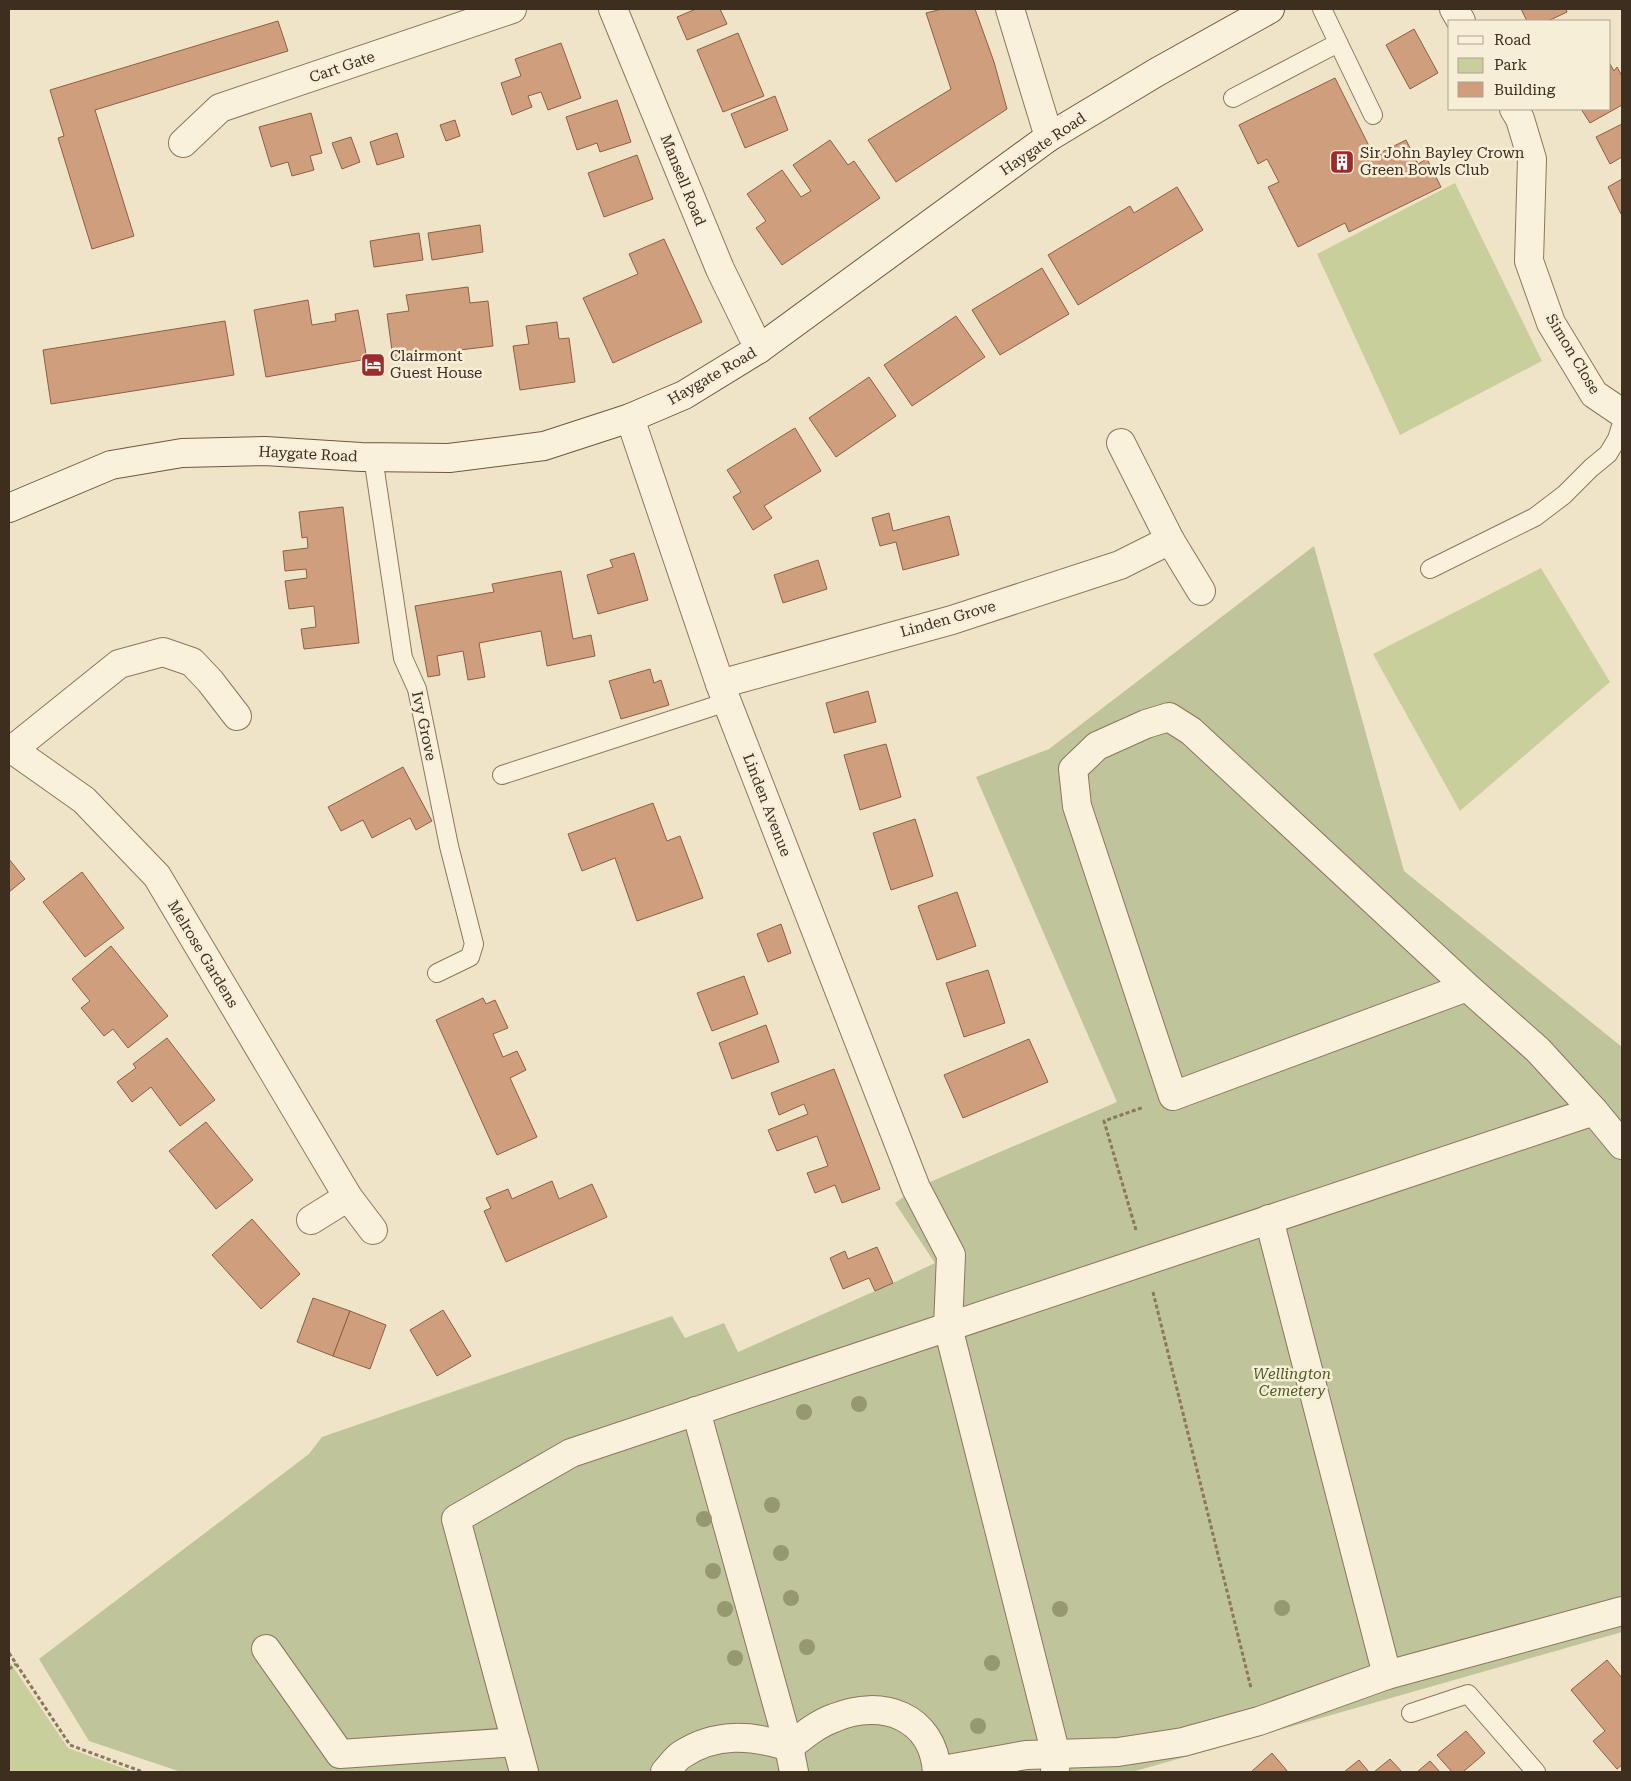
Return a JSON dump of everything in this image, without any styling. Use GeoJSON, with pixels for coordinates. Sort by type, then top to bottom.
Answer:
{"type":"FeatureCollection","features":[{"type":"Feature","properties":{"kind":"street","name":"Cart Gate"},"geometry":{"type":"LineString","coordinates":[[183,143],[220,108],[512,9]]}},
{"type":"Feature","properties":{"kind":"street","name":"Mansell Road"},"geometry":{"type":"LineString","coordinates":[[613,9],[720,269],[759,349]]}},
{"type":"Feature","properties":{"kind":"street"},"geometry":{"type":"LineString","coordinates":[[1010,9],[1049,137]]}},
{"type":"Feature","properties":{"kind":"street","name":"Haygate Road"},"geometry":{"type":"LineString","coordinates":[[9,508],[111,465],[182,453],[265,451],[373,457],[449,458],[544,446],[630,418],[684,395],[759,349],[1049,137],[1157,72],[1270,9]]}},
{"type":"Feature","properties":{"kind":"street"},"geometry":{"type":"LineString","coordinates":[[1454,9],[1460,20]]}},
{"type":"Feature","properties":{"kind":"street","name":"Simon Close"},"geometry":{"type":"LineString","coordinates":[[1515,110],[1520,119],[1532,159],[1529,261],[1551,323],[1594,394],[1622,413]]}},
{"type":"Feature","properties":{"kind":"street","name":"Linden Avenue"},"geometry":{"type":"LineString","coordinates":[[630,418],[724,693],[916,1188],[951,1255],[948,1327],[1056,1764]]}},
{"type":"Feature","properties":{"kind":"street"},"geometry":{"type":"LineString","coordinates":[[1121,443],[1170,540],[1201,591]]}},
{"type":"Feature","properties":{"kind":"street","name":"Linden Grove"},"geometry":{"type":"LineString","coordinates":[[724,693],[1120,565],[1170,540]]}},
{"type":"Feature","properties":{"kind":"street","name":"Melrose Gardens"},"geometry":{"type":"LineString","coordinates":[[237,716],[210,681],[192,662],[163,652],[119,664],[11,748],[84,800],[157,876],[348,1197],[372,1230]]}},
{"type":"Feature","properties":{"kind":"street"},"geometry":{"type":"LineString","coordinates":[[1467,987],[1173,1096],[1076,806],[1073,769],[1097,746],[1146,724],[1168,717],[1191,732],[1467,987],[1538,1050],[1594,1111],[1622,1145]]}},
{"type":"Feature","properties":{"kind":"street"},"geometry":{"type":"LineString","coordinates":[[524,1772],[456,1519],[571,1453],[1594,1111]]}},
{"type":"Feature","properties":{"kind":"street"},"geometry":{"type":"LineString","coordinates":[[311,1220],[348,1197]]}},
{"type":"Feature","properties":{"kind":"street"},"geometry":{"type":"LineString","coordinates":[[1269,1219],[1387,1675]]}},
{"type":"Feature","properties":{"kind":"street"},"geometry":{"type":"LineString","coordinates":[[696,1411],[791,1760]]}},
{"type":"Feature","properties":{"kind":"street"},"geometry":{"type":"LineString","coordinates":[[791,1760],[811,1730],[834,1718],[858,1711],[879,1710],[902,1715],[918,1727],[934,1752],[937,1771],[1026,1755],[1056,1764],[1183,1742],[1259,1720],[1387,1675],[1622,1611]]}},
{"type":"Feature","properties":{"kind":"street"},"geometry":{"type":"LineString","coordinates":[[266,1649],[340,1754],[516,1742]]}},
{"type":"Feature","properties":{"kind":"street"},"geometry":{"type":"LineString","coordinates":[[665,1772],[680,1755],[711,1741],[739,1737],[765,1739],[791,1760]]}},
{"type":"Feature","properties":{"kind":"lane"},"geometry":{"type":"LineString","coordinates":[[1322,9],[1372,115]]}},
{"type":"Feature","properties":{"kind":"lane"},"geometry":{"type":"LineString","coordinates":[[1233,98],[1338,43]]}},
{"type":"Feature","properties":{"kind":"lane"},"geometry":{"type":"LineString","coordinates":[[1430,569],[1535,517],[1557,501],[1608,454],[1617,439],[1622,423]]}},
{"type":"Feature","properties":{"kind":"lane","name":"Ivy Grove"},"geometry":{"type":"LineString","coordinates":[[373,457],[403,658],[417,689],[449,846],[474,944],[470,957],[437,973]]}},
{"type":"Feature","properties":{"kind":"lane"},"geometry":{"type":"LineString","coordinates":[[502,775],[724,693]]}},
{"type":"Feature","properties":{"kind":"lane"},"geometry":{"type":"LineString","coordinates":[[1412,1713],[1468,1694],[1536,1772]]}},
{"type":"Feature","properties":{"kind":"path"},"geometry":{"type":"LineString","coordinates":[[1173,1096],[1104,1121],[1145,1261],[1259,1720]]}},
{"type":"Feature","properties":{"kind":"path"},"geometry":{"type":"LineString","coordinates":[[9,1653],[70,1745],[143,1772]]}},
{"type":"Feature","properties":{"kind":"path"},"geometry":{"type":"LineString","coordinates":[[9,1669],[16,1664]]}},
{"type":"Feature","properties":{"kind":"green space"},"geometry":{"type":"Polygon","coordinates":[[[1455,183],[1542,361],[1400,435],[1317,254],[1455,183]]]}},
{"type":"Feature","properties":{"kind":"green space","name":"Wellington Cemetery"},"geometry":{"type":"Polygon","coordinates":[[[1314,546],[1404,871],[1622,1047],[1622,1632],[1132,1772],[181,1772],[89,1741],[39,1659],[309,1454],[322,1437],[672,1316],[685,1338],[724,1323],[738,1352],[935,1263],[895,1203],[916,1188],[1117,1102],[976,777],[1049,749],[1314,546]]]}},
{"type":"Feature","properties":{"kind":"green space"},"geometry":{"type":"Polygon","coordinates":[[[1541,568],[1610,682],[1460,811],[1373,654],[1541,568]]]}},
{"type":"Feature","properties":{"kind":"green space"},"geometry":{"type":"Polygon","coordinates":[[[9,1661],[68,1748],[134,1772],[9,1772],[9,1661]]]}},
{"type":"Feature","properties":{"kind":"building"},"geometry":{"type":"Polygon","coordinates":[[[696,9],[720,9],[727,24],[687,40],[677,17],[696,9]]]}},
{"type":"Feature","properties":{"kind":"building"},"geometry":{"type":"Polygon","coordinates":[[[942,9],[975,9],[994,62],[1007,109],[896,182],[868,140],[951,89],[926,13],[942,9]]]}},
{"type":"Feature","properties":{"kind":"building"},"geometry":{"type":"Polygon","coordinates":[[[1521,9],[1566,9],[1567,12],[1550,20],[1526,20],[1521,9]]]}},
{"type":"Feature","properties":{"kind":"building"},"geometry":{"type":"Polygon","coordinates":[[[278,21],[288,51],[95,110],[134,236],[92,249],[58,138],[64,136],[50,90],[278,21]]]}},
{"type":"Feature","properties":{"kind":"building"},"geometry":{"type":"Polygon","coordinates":[[[1414,29],[1438,73],[1410,89],[1386,45],[1414,29]]]}},
{"type":"Feature","properties":{"kind":"building"},"geometry":{"type":"Polygon","coordinates":[[[738,33],[764,96],[723,112],[697,50],[738,33]]]}},
{"type":"Feature","properties":{"kind":"building"},"geometry":{"type":"Polygon","coordinates":[[[561,43],[581,98],[548,110],[541,92],[528,96],[532,107],[512,115],[501,83],[521,76],[515,59],[561,43]]]}},
{"type":"Feature","properties":{"kind":"building"},"geometry":{"type":"Polygon","coordinates":[[[1611,66],[1614,71],[1617,67],[1622,76],[1622,105],[1590,123],[1582,110],[1611,110],[1611,66]]]}},
{"type":"Feature","properties":{"kind":"building","name":"Sir John Bayley Crown Green Bowls Club"},"geometry":{"type":"Polygon","coordinates":[[[1335,78],[1374,156],[1406,140],[1418,164],[1427,159],[1441,187],[1349,232],[1345,223],[1298,247],[1268,187],[1279,182],[1267,159],[1258,164],[1239,125],[1335,78]]]}},
{"type":"Feature","properties":{"kind":"building"},"geometry":{"type":"Polygon","coordinates":[[[775,96],[788,130],[745,148],[731,114],[775,96]]]}},
{"type":"Feature","properties":{"kind":"building"},"geometry":{"type":"Polygon","coordinates":[[[617,100],[631,142],[600,152],[597,143],[577,150],[566,117],[617,100]]]}},
{"type":"Feature","properties":{"kind":"building"},"geometry":{"type":"Polygon","coordinates":[[[311,113],[322,153],[310,156],[314,170],[292,176],[288,162],[271,167],[259,127],[311,113]]]}},
{"type":"Feature","properties":{"kind":"building"},"geometry":{"type":"Polygon","coordinates":[[[455,120],[460,136],[446,141],[440,125],[455,120]]]}},
{"type":"Feature","properties":{"kind":"building"},"geometry":{"type":"Polygon","coordinates":[[[1622,124],[1622,157],[1610,164],[1596,137],[1622,124]]]}},
{"type":"Feature","properties":{"kind":"building"},"geometry":{"type":"Polygon","coordinates":[[[397,133],[404,157],[377,165],[370,142],[397,133]]]}},
{"type":"Feature","properties":{"kind":"building"},"geometry":{"type":"Polygon","coordinates":[[[351,137],[360,162],[342,169],[332,143],[351,137]]]}},
{"type":"Feature","properties":{"kind":"building"},"geometry":{"type":"Polygon","coordinates":[[[830,140],[848,165],[854,161],[880,198],[782,265],[756,228],[766,221],[747,194],[782,170],[801,197],[811,191],[793,165],[830,140]]]}},
{"type":"Feature","properties":{"kind":"building"},"geometry":{"type":"Polygon","coordinates":[[[637,155],[653,199],[604,217],[588,173],[637,155]]]}},
{"type":"Feature","properties":{"kind":"building"},"geometry":{"type":"Polygon","coordinates":[[[1622,179],[1622,213],[1621,214],[1608,187],[1622,179]]]}},
{"type":"Feature","properties":{"kind":"building"},"geometry":{"type":"Polygon","coordinates":[[[1177,187],[1203,230],[1078,305],[1048,255],[1130,206],[1134,213],[1177,187]]]}},
{"type":"Feature","properties":{"kind":"building"},"geometry":{"type":"Polygon","coordinates":[[[480,225],[483,252],[432,260],[428,233],[480,225]]]}},
{"type":"Feature","properties":{"kind":"building"},"geometry":{"type":"Polygon","coordinates":[[[419,233],[423,260],[374,267],[370,241],[419,233]]]}},
{"type":"Feature","properties":{"kind":"building"},"geometry":{"type":"Polygon","coordinates":[[[664,239],[702,322],[613,363],[583,298],[638,274],[629,254],[664,239]]]}},
{"type":"Feature","properties":{"kind":"building"},"geometry":{"type":"Polygon","coordinates":[[[1042,268],[1069,314],[1000,355],[972,310],[1042,268]]]}},
{"type":"Feature","properties":{"kind":"building"},"geometry":{"type":"Polygon","coordinates":[[[468,287],[470,303],[488,301],[493,346],[393,358],[387,314],[409,311],[406,295],[468,287]]]}},
{"type":"Feature","properties":{"kind":"building"},"geometry":{"type":"Polygon","coordinates":[[[308,300],[312,325],[336,321],[335,314],[358,310],[367,359],[266,377],[254,310],[308,300]]]}},
{"type":"Feature","properties":{"kind":"building"},"geometry":{"type":"Polygon","coordinates":[[[956,316],[985,357],[912,406],[884,365],[956,316]]]}},
{"type":"Feature","properties":{"kind":"building"},"geometry":{"type":"Polygon","coordinates":[[[225,321],[234,375],[51,404],[43,350],[225,321]]]}},
{"type":"Feature","properties":{"kind":"building"},"geometry":{"type":"Polygon","coordinates":[[[557,322],[559,339],[569,338],[575,382],[520,390],[513,346],[529,344],[526,326],[557,322]]]}},
{"type":"Feature","properties":{"kind":"building"},"geometry":{"type":"Polygon","coordinates":[[[869,377],[896,416],[836,457],[809,418],[869,377]]]}},
{"type":"Feature","properties":{"kind":"building"},"geometry":{"type":"Polygon","coordinates":[[[795,428],[821,471],[764,506],[772,518],[753,530],[733,497],[741,492],[727,470],[795,428]]]}},
{"type":"Feature","properties":{"kind":"building"},"geometry":{"type":"Polygon","coordinates":[[[343,507],[359,643],[304,649],[301,629],[316,627],[314,606],[289,609],[285,581],[307,578],[306,569],[285,571],[283,551],[308,548],[307,537],[302,538],[299,512],[343,507]]]}},
{"type":"Feature","properties":{"kind":"building"},"geometry":{"type":"Polygon","coordinates":[[[889,513],[893,531],[949,516],[959,555],[903,570],[896,542],[880,546],[872,518],[889,513]]]}},
{"type":"Feature","properties":{"kind":"building"},"geometry":{"type":"Polygon","coordinates":[[[634,553],[648,600],[598,614],[587,575],[613,567],[610,560],[634,553]]]}},
{"type":"Feature","properties":{"kind":"building"},"geometry":{"type":"Polygon","coordinates":[[[818,560],[827,589],[783,603],[774,575],[818,560]]]}},
{"type":"Feature","properties":{"kind":"building"},"geometry":{"type":"Polygon","coordinates":[[[561,571],[573,639],[591,635],[595,656],[547,666],[541,631],[479,643],[485,677],[468,680],[463,651],[437,656],[440,675],[428,677],[415,606],[494,592],[492,584],[561,571]]]}},
{"type":"Feature","properties":{"kind":"building"},"geometry":{"type":"Polygon","coordinates":[[[650,669],[654,683],[661,680],[669,705],[621,719],[609,681],[650,669]]]}},
{"type":"Feature","properties":{"kind":"building"},"geometry":{"type":"Polygon","coordinates":[[[868,691],[876,722],[834,733],[826,703],[868,691]]]}},
{"type":"Feature","properties":{"kind":"building"},"geometry":{"type":"Polygon","coordinates":[[[886,744],[901,797],[860,810],[844,755],[886,744]]]}},
{"type":"Feature","properties":{"kind":"building"},"geometry":{"type":"Polygon","coordinates":[[[403,767],[432,821],[416,830],[410,818],[372,838],[363,820],[341,831],[328,807],[403,767]]]}},
{"type":"Feature","properties":{"kind":"building"},"geometry":{"type":"Polygon","coordinates":[[[653,803],[667,841],[680,836],[703,898],[637,921],[615,858],[582,871],[568,834],[653,803]]]}},
{"type":"Feature","properties":{"kind":"building"},"geometry":{"type":"Polygon","coordinates":[[[915,819],[933,876],[891,890],[873,833],[915,819]]]}},
{"type":"Feature","properties":{"kind":"building"},"geometry":{"type":"Polygon","coordinates":[[[9,859],[25,879],[9,892],[9,859]]]}},
{"type":"Feature","properties":{"kind":"building"},"geometry":{"type":"Polygon","coordinates":[[[82,872],[124,928],[85,957],[43,902],[82,872]]]}},
{"type":"Feature","properties":{"kind":"building"},"geometry":{"type":"Polygon","coordinates":[[[957,892],[976,946],[937,960],[918,906],[957,892]]]}},
{"type":"Feature","properties":{"kind":"building"},"geometry":{"type":"Polygon","coordinates":[[[781,924],[791,953],[768,962],[757,934],[781,924]]]}},
{"type":"Feature","properties":{"kind":"building"},"geometry":{"type":"Polygon","coordinates":[[[111,946],[168,1016],[128,1048],[113,1029],[104,1036],[81,1008],[90,1001],[72,979],[111,946]]]}},
{"type":"Feature","properties":{"kind":"building"},"geometry":{"type":"Polygon","coordinates":[[[988,970],[1005,1023],[964,1037],[946,983],[988,970]]]}},
{"type":"Feature","properties":{"kind":"building"},"geometry":{"type":"Polygon","coordinates":[[[744,976],[758,1014],[712,1031],[697,993],[744,976]]]}},
{"type":"Feature","properties":{"kind":"building"},"geometry":{"type":"Polygon","coordinates":[[[483,998],[486,1004],[495,1000],[508,1028],[493,1034],[503,1057],[517,1051],[526,1070],[510,1078],[537,1137],[497,1155],[436,1020],[483,998]]]}},
{"type":"Feature","properties":{"kind":"building"},"geometry":{"type":"Polygon","coordinates":[[[766,1025],[779,1062],[732,1079],[719,1043],[766,1025]]]}},
{"type":"Feature","properties":{"kind":"building"},"geometry":{"type":"Polygon","coordinates":[[[167,1038],[215,1100],[180,1126],[151,1087],[132,1102],[117,1082],[136,1068],[133,1064],[167,1038]]]}},
{"type":"Feature","properties":{"kind":"building"},"geometry":{"type":"Polygon","coordinates":[[[1029,1039],[1048,1082],[963,1118],[944,1075],[1029,1039]]]}},
{"type":"Feature","properties":{"kind":"building"},"geometry":{"type":"Polygon","coordinates":[[[834,1069],[880,1189],[842,1203],[835,1185],[815,1193],[807,1173],[828,1166],[817,1136],[777,1151],[768,1130],[808,1114],[804,1104],[779,1115],[771,1093],[834,1069]]]}},
{"type":"Feature","properties":{"kind":"building"},"geometry":{"type":"Polygon","coordinates":[[[206,1122],[253,1180],[216,1209],[169,1151],[206,1122]]]}},
{"type":"Feature","properties":{"kind":"building"},"geometry":{"type":"Polygon","coordinates":[[[552,1181],[559,1199],[592,1184],[607,1217],[506,1262],[484,1211],[491,1208],[486,1198],[508,1189],[512,1199],[552,1181]]]}},
{"type":"Feature","properties":{"kind":"building"},"geometry":{"type":"Polygon","coordinates":[[[252,1219],[300,1274],[261,1309],[212,1255],[252,1219]]]}},
{"type":"Feature","properties":{"kind":"building"},"geometry":{"type":"Polygon","coordinates":[[[877,1247],[893,1283],[875,1291],[869,1278],[843,1289],[830,1258],[845,1251],[848,1259],[877,1247]]]}},
{"type":"Feature","properties":{"kind":"building"},"geometry":{"type":"Polygon","coordinates":[[[313,1298],[350,1311],[333,1356],[297,1342],[313,1298]]]}},
{"type":"Feature","properties":{"kind":"building"},"geometry":{"type":"Polygon","coordinates":[[[443,1310],[471,1356],[437,1376],[410,1330],[443,1310]]]}},
{"type":"Feature","properties":{"kind":"building"},"geometry":{"type":"Polygon","coordinates":[[[350,1311],[386,1325],[370,1369],[333,1356],[350,1311]]]}},
{"type":"Feature","properties":{"kind":"building"},"geometry":{"type":"Polygon","coordinates":[[[1607,1660],[1622,1678],[1622,1765],[1617,1769],[1593,1741],[1605,1731],[1571,1690],[1607,1660]]]}},
{"type":"Feature","properties":{"kind":"building"},"geometry":{"type":"Polygon","coordinates":[[[1466,1731],[1485,1753],[1463,1772],[1452,1772],[1437,1755],[1466,1731]]]}},
{"type":"Feature","properties":{"kind":"building"},"geometry":{"type":"Polygon","coordinates":[[[1272,1753],[1288,1772],[1251,1772],[1272,1753]]]}},
{"type":"Feature","properties":{"kind":"building"},"geometry":{"type":"Polygon","coordinates":[[[1390,1759],[1402,1772],[1374,1772],[1390,1759]]]}},
{"type":"Feature","properties":{"kind":"building"},"geometry":{"type":"Polygon","coordinates":[[[1359,1760],[1369,1772],[1344,1772],[1359,1760]]]}},
{"type":"Feature","properties":{"kind":"building"},"geometry":{"type":"Polygon","coordinates":[[[1430,1761],[1440,1772],[1417,1772],[1430,1761]]]}},
{"type":"Feature","properties":{"kind":"place","name":"Sir John Bayley Crown Green Bowls Club"},"geometry":{"type":"Point","coordinates":[1342,162]}},
{"type":"Feature","properties":{"kind":"place","name":"Clairmont Guest House"},"geometry":{"type":"Point","coordinates":[373,365]}}]}
